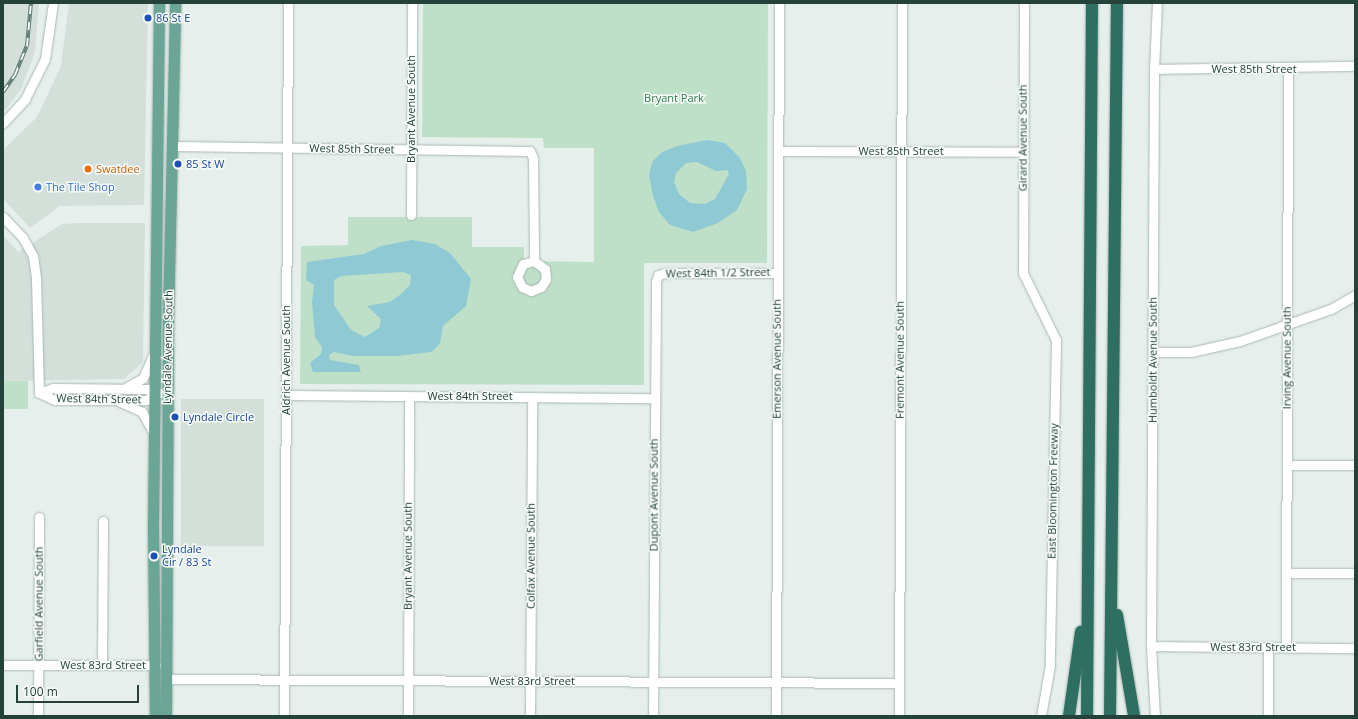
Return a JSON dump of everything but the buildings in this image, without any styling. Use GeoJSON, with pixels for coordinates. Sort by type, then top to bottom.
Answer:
{"type":"FeatureCollection","features":[{"type":"Feature","properties":{"kind":"highway"},"geometry":{"type":"LineString","coordinates":[[1087,716],[1092,3]]}},
{"type":"Feature","properties":{"kind":"highway"},"geometry":{"type":"LineString","coordinates":[[1110,716],[1117,3]]}},
{"type":"Feature","properties":{"kind":"highway"},"geometry":{"type":"LineString","coordinates":[[1111,564],[1126,684],[1134,716]]}},
{"type":"Feature","properties":{"kind":"highway"},"geometry":{"type":"LineString","coordinates":[[1069,716],[1087,605]]}},
{"type":"Feature","properties":{"kind":"main road","name":"Lyndale Avenue South"},"geometry":{"type":"LineString","coordinates":[[155,716],[154,393],[159,3]]}},
{"type":"Feature","properties":{"kind":"main road","name":"Lyndale Avenue South"},"geometry":{"type":"LineString","coordinates":[[166,716],[168,393],[174,146],[175,3]]}},
{"type":"Feature","properties":{"kind":"street"},"geometry":{"type":"LineString","coordinates":[[3,123],[25,99],[45,59],[53,3]]}},
{"type":"Feature","properties":{"kind":"street","name":"Aldrich Avenue South"},"geometry":{"type":"LineString","coordinates":[[284,716],[288,3]]}},
{"type":"Feature","properties":{"kind":"street","name":"Bryant Avenue South"},"geometry":{"type":"LineString","coordinates":[[411,215],[412,3]]}},
{"type":"Feature","properties":{"kind":"street","name":"Emerson Avenue South"},"geometry":{"type":"LineString","coordinates":[[776,716],[779,3]]}},
{"type":"Feature","properties":{"kind":"street","name":"Fremont Avenue South"},"geometry":{"type":"LineString","coordinates":[[899,716],[902,3]]}},
{"type":"Feature","properties":{"kind":"street","name":"Girard Avenue South"},"geometry":{"type":"LineString","coordinates":[[1023,272],[1024,3]]}},
{"type":"Feature","properties":{"kind":"street","name":"Humboldt Avenue South"},"geometry":{"type":"LineString","coordinates":[[1156,716],[1151,646],[1154,69],[1157,3]]}},
{"type":"Feature","properties":{"kind":"street","name":"West 85th Street"},"geometry":{"type":"LineString","coordinates":[[1154,69],[1355,66]]}},
{"type":"Feature","properties":{"kind":"street","name":"Irving Avenue South"},"geometry":{"type":"LineString","coordinates":[[1286,647],[1288,68]]}},
{"type":"Feature","properties":{"kind":"street","name":"West 85th Street"},"geometry":{"type":"LineString","coordinates":[[174,146],[530,151],[534,158],[534,261]]}},
{"type":"Feature","properties":{"kind":"street","name":"West 85th Street"},"geometry":{"type":"LineString","coordinates":[[778,151],[1023,152]]}},
{"type":"Feature","properties":{"kind":"street"},"geometry":{"type":"LineString","coordinates":[[3,217],[24,238],[33,256],[36,278],[39,393]]}},
{"type":"Feature","properties":{"kind":"street","name":"West 84th 1/2 Street"},"geometry":{"type":"LineString","coordinates":[[658,275],[778,272]]}},
{"type":"Feature","properties":{"kind":"street","name":"East Bloomington Freeway"},"geometry":{"type":"LineString","coordinates":[[1023,272],[1056,340],[1050,665],[1041,716]]}},
{"type":"Feature","properties":{"kind":"street","name":"Dupont Avenue South"},"geometry":{"type":"LineString","coordinates":[[653,716],[655,398],[658,275]]}},
{"type":"Feature","properties":{"kind":"street"},"geometry":{"type":"LineString","coordinates":[[1153,352],[1216,348],[1331,309],[1355,295]]}},
{"type":"Feature","properties":{"kind":"street"},"geometry":{"type":"LineString","coordinates":[[122,389],[142,378],[155,350]]}},
{"type":"Feature","properties":{"kind":"street","name":"West 84th Street"},"geometry":{"type":"LineString","coordinates":[[39,393],[54,388],[147,389],[154,393],[168,393]]}},
{"type":"Feature","properties":{"kind":"street","name":"West 84th Street"},"geometry":{"type":"LineString","coordinates":[[39,393],[55,400],[147,400],[154,393]]}},
{"type":"Feature","properties":{"kind":"street","name":"West 84th Street"},"geometry":{"type":"LineString","coordinates":[[286,395],[655,398]]}},
{"type":"Feature","properties":{"kind":"street","name":"Bryant Avenue South"},"geometry":{"type":"LineString","coordinates":[[408,716],[409,396]]}},
{"type":"Feature","properties":{"kind":"street","name":"Colfax Avenue South"},"geometry":{"type":"LineString","coordinates":[[530,716],[532,397]]}},
{"type":"Feature","properties":{"kind":"street"},"geometry":{"type":"LineString","coordinates":[[115,400],[142,412],[154,433]]}},
{"type":"Feature","properties":{"kind":"street"},"geometry":{"type":"LineString","coordinates":[[1287,464],[1355,464]]}},
{"type":"Feature","properties":{"kind":"street","name":"Garfield Avenue South"},"geometry":{"type":"LineString","coordinates":[[38,716],[40,517]]}},
{"type":"Feature","properties":{"kind":"street"},"geometry":{"type":"LineString","coordinates":[[102,665],[103,521]]}},
{"type":"Feature","properties":{"kind":"street"},"geometry":{"type":"LineString","coordinates":[[1287,573],[1355,573]]}},
{"type":"Feature","properties":{"kind":"street","name":"West 83rd Street"},"geometry":{"type":"LineString","coordinates":[[1151,646],[1355,648]]}},
{"type":"Feature","properties":{"kind":"street"},"geometry":{"type":"LineString","coordinates":[[1268,647],[1268,716]]}},
{"type":"Feature","properties":{"kind":"street","name":"West 83rd Street"},"geometry":{"type":"LineString","coordinates":[[3,665],[156,665]]}},
{"type":"Feature","properties":{"kind":"street","name":"West 83rd Street"},"geometry":{"type":"LineString","coordinates":[[166,679],[899,684]]}},
{"type":"Feature","properties":{"kind":"shaded area"},"geometry":{"type":"Polygon","coordinates":[[[3,3],[39,3],[35,52],[21,89],[3,113],[3,3]]]}},
{"type":"Feature","properties":{"kind":"shaded area"},"geometry":{"type":"Polygon","coordinates":[[[69,3],[148,3],[144,205],[60,206],[30,228],[3,199],[3,150],[37,117],[61,66],[69,3]]]}},
{"type":"Feature","properties":{"kind":"shaded area"},"geometry":{"type":"Polygon","coordinates":[[[145,223],[143,362],[124,379],[3,381],[3,235],[18,252],[62,224],[145,223]]]}},
{"type":"Feature","properties":{"kind":"shaded area"},"geometry":{"type":"Polygon","coordinates":[[[181,399],[264,399],[264,546],[181,546],[181,399]]]}},
{"type":"Feature","properties":{"kind":"green space","name":"Bryant Park"},"geometry":{"type":"Polygon","coordinates":[[[423,3],[768,3],[767,263],[644,263],[644,385],[300,384],[301,246],[348,245],[348,217],[472,217],[472,247],[524,247],[524,261],[594,262],[594,148],[544,148],[543,138],[422,137],[423,3]]]}},
{"type":"Feature","properties":{"kind":"green space"},"geometry":{"type":"Polygon","coordinates":[[[3,381],[28,381],[28,409],[3,409],[3,381]]]}},
{"type":"Feature","properties":{"kind":"water"},"geometry":{"type":"Polygon","coordinates":[[[707,140],[725,143],[740,158],[746,171],[747,189],[737,210],[718,223],[693,232],[670,225],[659,212],[653,196],[649,175],[652,162],[662,152],[677,146],[707,140]],[[697,162],[686,163],[676,173],[674,182],[679,194],[690,203],[705,204],[715,199],[729,174],[728,170],[716,171],[697,162]]]}},
{"type":"Feature","properties":{"kind":"water"},"geometry":{"type":"Polygon","coordinates":[[[412,240],[435,244],[450,253],[471,279],[466,306],[443,326],[440,343],[432,352],[396,356],[353,356],[334,352],[329,355],[330,360],[359,365],[361,372],[313,372],[310,363],[321,354],[322,347],[315,337],[312,303],[314,285],[306,280],[307,262],[364,254],[381,246],[412,240]],[[403,272],[341,276],[334,280],[334,305],[351,330],[365,337],[379,328],[381,319],[367,306],[390,302],[410,285],[411,275],[403,272]]]}},
{"type":"Feature","properties":{"kind":"railway"},"geometry":{"type":"LineString","coordinates":[[3,92],[15,75],[27,46],[31,3]]}},
{"type":"Feature","properties":{"kind":"place","name":"86 St E"},"geometry":{"type":"Point","coordinates":[148,18]}},
{"type":"Feature","properties":{"kind":"place","name":"85 St W"},"geometry":{"type":"Point","coordinates":[178,164]}},
{"type":"Feature","properties":{"kind":"place","name":"Swatdee"},"geometry":{"type":"Point","coordinates":[88,169]}},
{"type":"Feature","properties":{"kind":"place","name":"The Tile Shop"},"geometry":{"type":"Point","coordinates":[38,187]}},
{"type":"Feature","properties":{"kind":"place","name":"Lyndale Circle"},"geometry":{"type":"Point","coordinates":[175,417]}},
{"type":"Feature","properties":{"kind":"place","name":"Lyndale Cir / 83 St"},"geometry":{"type":"Point","coordinates":[154,556]}}]}
